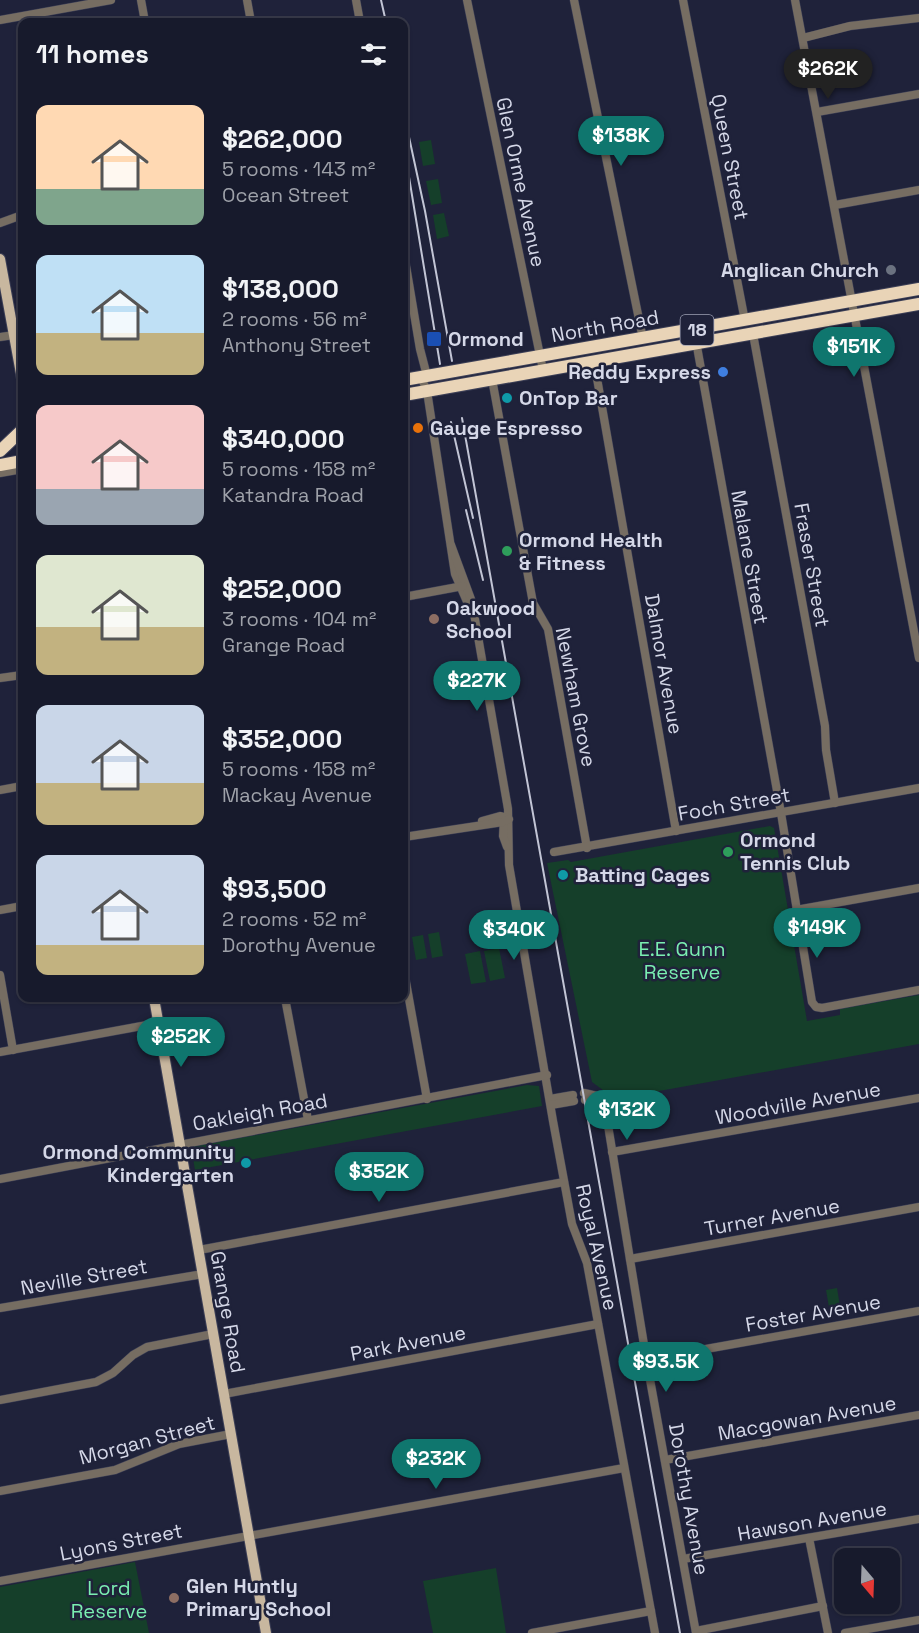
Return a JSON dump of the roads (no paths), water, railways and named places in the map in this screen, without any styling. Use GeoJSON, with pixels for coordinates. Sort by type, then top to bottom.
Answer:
{"type":"FeatureCollection","features":[{"type":"Feature","properties":{"kind":"highway","name":"North Road"},"geometry":{"type":"LineString","coordinates":[[408,394],[594,361],[695,337],[745,321],[919,288]]}},
{"type":"Feature","properties":{"kind":"highway","name":"North Road"},"geometry":{"type":"LineString","coordinates":[[408,379],[643,339],[753,334],[919,304]]}},
{"type":"Feature","properties":{"kind":"highway"},"geometry":{"type":"LineString","coordinates":[[809,309],[811,324]]}},
{"type":"Feature","properties":{"kind":"highway"},"geometry":{"type":"LineString","coordinates":[[0,451],[18,434]]}},
{"type":"Feature","properties":{"kind":"highway"},"geometry":{"type":"LineString","coordinates":[[0,451],[18,447]]}},
{"type":"Feature","properties":{"kind":"highway"},"geometry":{"type":"LineString","coordinates":[[0,465],[18,462]]}},
{"type":"Feature","properties":{"kind":"main road"},"geometry":{"type":"LineString","coordinates":[[0,259],[18,357]]}},
{"type":"Feature","properties":{"kind":"main road","name":"Grange Road"},"geometry":{"type":"LineString","coordinates":[[155,1002],[266,1633]]}},
{"type":"Feature","properties":{"kind":"street"},"geometry":{"type":"LineString","coordinates":[[0,20],[87,2],[111,0]]}},
{"type":"Feature","properties":{"kind":"street"},"geometry":{"type":"LineString","coordinates":[[141,0],[144,18]]}},
{"type":"Feature","properties":{"kind":"street"},"geometry":{"type":"LineString","coordinates":[[247,0],[250,18]]}},
{"type":"Feature","properties":{"kind":"street"},"geometry":{"type":"LineString","coordinates":[[356,0],[359,18]]}},
{"type":"Feature","properties":{"kind":"street","name":"Glen Orme Avenue"},"geometry":{"type":"LineString","coordinates":[[467,0],[543,370]]}},
{"type":"Feature","properties":{"kind":"street"},"geometry":{"type":"LineString","coordinates":[[574,0],[643,339]]}},
{"type":"Feature","properties":{"kind":"street","name":"Queen Street"},"geometry":{"type":"LineString","coordinates":[[683,0],[745,321]]}},
{"type":"Feature","properties":{"kind":"street"},"geometry":{"type":"LineString","coordinates":[[795,0],[919,658]]}},
{"type":"Feature","properties":{"kind":"street"},"geometry":{"type":"LineString","coordinates":[[803,38],[850,26],[919,18]]}},
{"type":"Feature","properties":{"kind":"street"},"geometry":{"type":"LineString","coordinates":[[817,112],[919,94]]}},
{"type":"Feature","properties":{"kind":"street"},"geometry":{"type":"LineString","coordinates":[[835,205],[919,190]]}},
{"type":"Feature","properties":{"kind":"street"},"geometry":{"type":"LineString","coordinates":[[0,224],[18,217]]}},
{"type":"Feature","properties":{"kind":"street","name":"Royal Avenue"},"geometry":{"type":"LineString","coordinates":[[408,278],[424,377],[423,391],[452,544],[473,618],[506,802],[507,847],[564,1182],[573,1230],[587,1263],[655,1633]]}},
{"type":"Feature","properties":{"kind":"street","name":"Fraser Street"},"geometry":{"type":"LineString","coordinates":[[753,334],[825,726],[826,750],[835,803]]}},
{"type":"Feature","properties":{"kind":"street"},"geometry":{"type":"LineString","coordinates":[[0,338],[14,335]]}},
{"type":"Feature","properties":{"kind":"street","name":"Malane Street"},"geometry":{"type":"LineString","coordinates":[[695,337],[811,1000],[816,1007],[919,990]]}},
{"type":"Feature","properties":{"kind":"street","name":"Dalmor Avenue"},"geometry":{"type":"LineString","coordinates":[[594,361],[676,831]]}},
{"type":"Feature","properties":{"kind":"street","name":"Newham Grove"},"geometry":{"type":"LineString","coordinates":[[492,379],[533,604],[548,629],[587,848]]}},
{"type":"Feature","properties":{"kind":"street"},"geometry":{"type":"LineString","coordinates":[[0,473],[18,469]]}},
{"type":"Feature","properties":{"kind":"street"},"geometry":{"type":"LineString","coordinates":[[408,596],[463,586]]}},
{"type":"Feature","properties":{"kind":"street"},"geometry":{"type":"LineString","coordinates":[[0,678],[18,676]]}},
{"type":"Feature","properties":{"kind":"street"},"geometry":{"type":"LineString","coordinates":[[0,790],[18,787]]}},
{"type":"Feature","properties":{"kind":"street","name":"Foch Street"},"geometry":{"type":"LineString","coordinates":[[554,852],[919,788]]}},
{"type":"Feature","properties":{"kind":"street"},"geometry":{"type":"LineString","coordinates":[[408,836],[505,819]]}},
{"type":"Feature","properties":{"kind":"street"},"geometry":{"type":"LineString","coordinates":[[796,910],[919,888]]}},
{"type":"Feature","properties":{"kind":"street"},"geometry":{"type":"LineString","coordinates":[[0,910],[18,907]]}},
{"type":"Feature","properties":{"kind":"street"},"geometry":{"type":"LineString","coordinates":[[0,975],[13,1050]]}},
{"type":"Feature","properties":{"kind":"street"},"geometry":{"type":"LineString","coordinates":[[408,993],[427,1099]]}},
{"type":"Feature","properties":{"kind":"street"},"geometry":{"type":"LineString","coordinates":[[286,1002],[308,1120]]}},
{"type":"Feature","properties":{"kind":"street"},"geometry":{"type":"LineString","coordinates":[[0,1052],[158,1023]]}},
{"type":"Feature","properties":{"kind":"street","name":"Oakleigh Road"},"geometry":{"type":"LineString","coordinates":[[0,1179],[308,1120],[547,1078]]}},
{"type":"Feature","properties":{"kind":"street"},"geometry":{"type":"LineString","coordinates":[[585,1096],[605,1112],[613,1155]]}},
{"type":"Feature","properties":{"kind":"street"},"geometry":{"type":"LineString","coordinates":[[551,1102],[573,1098]]}},
{"type":"Feature","properties":{"kind":"street","name":"Woodville Avenue"},"geometry":{"type":"LineString","coordinates":[[613,1155],[919,1098]]}},
{"type":"Feature","properties":{"kind":"street","name":"Dorothy Avenue"},"geometry":{"type":"LineString","coordinates":[[613,1155],[646,1360],[696,1632]]}},
{"type":"Feature","properties":{"kind":"street"},"geometry":{"type":"LineString","coordinates":[[199,1250],[564,1182]]}},
{"type":"Feature","properties":{"kind":"street","name":"Turner Avenue"},"geometry":{"type":"LineString","coordinates":[[630,1259],[919,1207]]}},
{"type":"Feature","properties":{"kind":"street","name":"Neville Street"},"geometry":{"type":"LineString","coordinates":[[0,1308],[202,1272]]}},
{"type":"Feature","properties":{"kind":"street","name":"Foster Avenue"},"geometry":{"type":"LineString","coordinates":[[646,1360],[919,1311]]}},
{"type":"Feature","properties":{"kind":"street","name":"Park Avenue"},"geometry":{"type":"LineString","coordinates":[[224,1394],[598,1324]]}},
{"type":"Feature","properties":{"kind":"street"},"geometry":{"type":"LineString","coordinates":[[0,1400],[96,1382],[113,1373],[133,1355],[147,1347],[213,1334]]}},
{"type":"Feature","properties":{"kind":"street","name":"Macgowan Avenue"},"geometry":{"type":"LineString","coordinates":[[665,1460],[919,1415]]}},
{"type":"Feature","properties":{"kind":"street","name":"Morgan Street"},"geometry":{"type":"LineString","coordinates":[[0,1491],[115,1470],[179,1444],[231,1434]]}},
{"type":"Feature","properties":{"kind":"street","name":"Lyons Street"},"geometry":{"type":"LineString","coordinates":[[0,1581],[624,1468]]}},
{"type":"Feature","properties":{"kind":"street","name":"Hawson Avenue"},"geometry":{"type":"LineString","coordinates":[[683,1561],[919,1519]]}},
{"type":"Feature","properties":{"kind":"street"},"geometry":{"type":"LineString","coordinates":[[810,1538],[828,1633]]}},
{"type":"Feature","properties":{"kind":"street"},"geometry":{"type":"LineString","coordinates":[[696,1632],[823,1606]]}},
{"type":"Feature","properties":{"kind":"street"},"geometry":{"type":"LineString","coordinates":[[532,1633],[651,1611]]}},
{"type":"Feature","properties":{"kind":"street"},"geometry":{"type":"LineString","coordinates":[[845,1633],[919,1620]]}},
{"type":"Feature","properties":{"kind":"railway"},"geometry":{"type":"LineString","coordinates":[[381,0],[385,18]]}},
{"type":"Feature","properties":{"kind":"railway"},"geometry":{"type":"LineString","coordinates":[[408,132],[425,211],[452,361]]}},
{"type":"Feature","properties":{"kind":"railway"},"geometry":{"type":"LineString","coordinates":[[408,171],[440,364]]}},
{"type":"Feature","properties":{"kind":"railway"},"geometry":{"type":"LineString","coordinates":[[462,418],[680,1633]]}},
{"type":"Feature","properties":{"kind":"railway"},"geometry":{"type":"LineString","coordinates":[[451,422],[473,518]]}},
{"type":"Feature","properties":{"kind":"railway"},"geometry":{"type":"LineString","coordinates":[[466,510],[483,580]]}},
{"type":"Feature","properties":{"kind":"place","name":"Anglican Church"},"geometry":{"type":"Point","coordinates":[891,270]}},
{"type":"Feature","properties":{"kind":"place","name":"Ormond"},"geometry":{"type":"Point","coordinates":[434,339]}},
{"type":"Feature","properties":{"kind":"place","name":"Reddy Express"},"geometry":{"type":"Point","coordinates":[723,372]}},
{"type":"Feature","properties":{"kind":"place","name":"OnTop Bar"},"geometry":{"type":"Point","coordinates":[507,398]}},
{"type":"Feature","properties":{"kind":"place","name":"Gauge Espresso"},"geometry":{"type":"Point","coordinates":[418,428]}},
{"type":"Feature","properties":{"kind":"place","name":"Ormond Health & Fitness"},"geometry":{"type":"Point","coordinates":[507,551]}},
{"type":"Feature","properties":{"kind":"place","name":"Oakwood School"},"geometry":{"type":"Point","coordinates":[434,619]}},
{"type":"Feature","properties":{"kind":"place","name":"Ormond Tennis Club"},"geometry":{"type":"Point","coordinates":[728,852]}},
{"type":"Feature","properties":{"kind":"place","name":"Batting Cages"},"geometry":{"type":"Point","coordinates":[563,875]}},
{"type":"Feature","properties":{"kind":"place","name":"Ormond Community Kindergarten"},"geometry":{"type":"Point","coordinates":[246,1163]}},
{"type":"Feature","properties":{"kind":"place","name":"Glen Huntly Primary School"},"geometry":{"type":"Point","coordinates":[174,1598]}},
{"type":"Feature","properties":{"kind":"park label","name":"E.E. Gunn Reserve"},"geometry":{"type":"Point","coordinates":[682,960]}},
{"type":"Feature","properties":{"kind":"park label","name":"Lord Reserve"},"geometry":{"type":"Point","coordinates":[109,1600]}}]}
